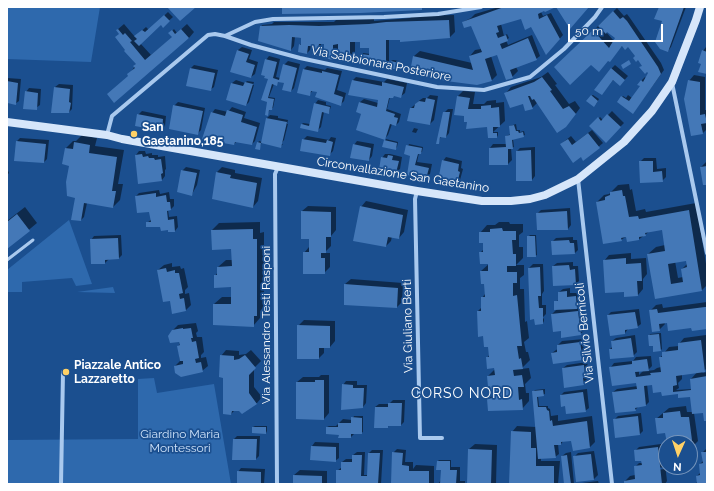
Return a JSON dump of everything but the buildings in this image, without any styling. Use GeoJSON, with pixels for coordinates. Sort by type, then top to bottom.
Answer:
{"type":"FeatureCollection","features":[{"type":"Feature","properties":{"kind":"street"},"geometry":{"type":"LineString","coordinates":[[107,135],[112,116],[208,35],[215,34],[224,36],[255,22],[273,19],[384,17],[438,14],[482,7]]}},
{"type":"Feature","properties":{"kind":"street","name":"Via Sabbionara Posteriore"},"geometry":{"type":"LineString","coordinates":[[224,36],[300,58],[437,87],[484,90],[530,76],[564,49],[595,17],[602,7]]}},
{"type":"Feature","properties":{"kind":"street","name":"Circonvallazione San Gaetanino"},"geometry":{"type":"LineString","coordinates":[[7,122],[107,135],[122,139],[417,191],[482,201],[511,202],[530,199],[545,195],[578,179],[624,142],[652,111],[672,82],[692,33],[700,7]]}},
{"type":"Feature","properties":{"kind":"street"},"geometry":{"type":"LineString","coordinates":[[672,82],[707,253]]}},
{"type":"Feature","properties":{"kind":"street","name":"Via Alessandro Testi Rasponi"},"geometry":{"type":"LineString","coordinates":[[277,484],[275,174],[278,166]]}},
{"type":"Feature","properties":{"kind":"street","name":"Via Silvio Bernicoli"},"geometry":{"type":"LineString","coordinates":[[578,179],[612,484]]}},
{"type":"Feature","properties":{"kind":"street","name":"Via Giuliano Berti"},"geometry":{"type":"LineString","coordinates":[[417,191],[415,199],[420,438],[442,438]]}},
{"type":"Feature","properties":{"kind":"street"},"geometry":{"type":"LineString","coordinates":[[61,484],[63,372]]}},
{"type":"Feature","properties":{"kind":"lane"},"geometry":{"type":"LineString","coordinates":[[7,260],[33,240]]}},
{"type":"Feature","properties":{"kind":"green space"},"geometry":{"type":"Polygon","coordinates":[[[7,7],[100,7],[91,62],[7,59],[7,7]]]}},
{"type":"Feature","properties":{"kind":"green space"},"geometry":{"type":"Polygon","coordinates":[[[69,220],[92,284],[76,286],[72,278],[22,282],[22,292],[7,292],[7,270],[69,220]]]}},
{"type":"Feature","properties":{"kind":"green space"},"geometry":{"type":"Polygon","coordinates":[[[113,287],[115,293],[77,292],[113,287]]]}},
{"type":"Feature","properties":{"kind":"green space","name":"Giardino Maria Montessori"},"geometry":{"type":"Polygon","coordinates":[[[154,378],[157,393],[214,384],[231,484],[7,484],[7,440],[138,439],[138,379],[154,378]]]}},
{"type":"Feature","properties":{"kind":"place","name":"San Gaetanino,185"},"geometry":{"type":"Point","coordinates":[134,134]}},
{"type":"Feature","properties":{"kind":"place","name":"Piazzale Antico Lazzaretto"},"geometry":{"type":"Point","coordinates":[66,372]}},
{"type":"Feature","properties":{"kind":"district","name":"CORSO NORD"},"geometry":{"type":"Point","coordinates":[462,394]}}]}
